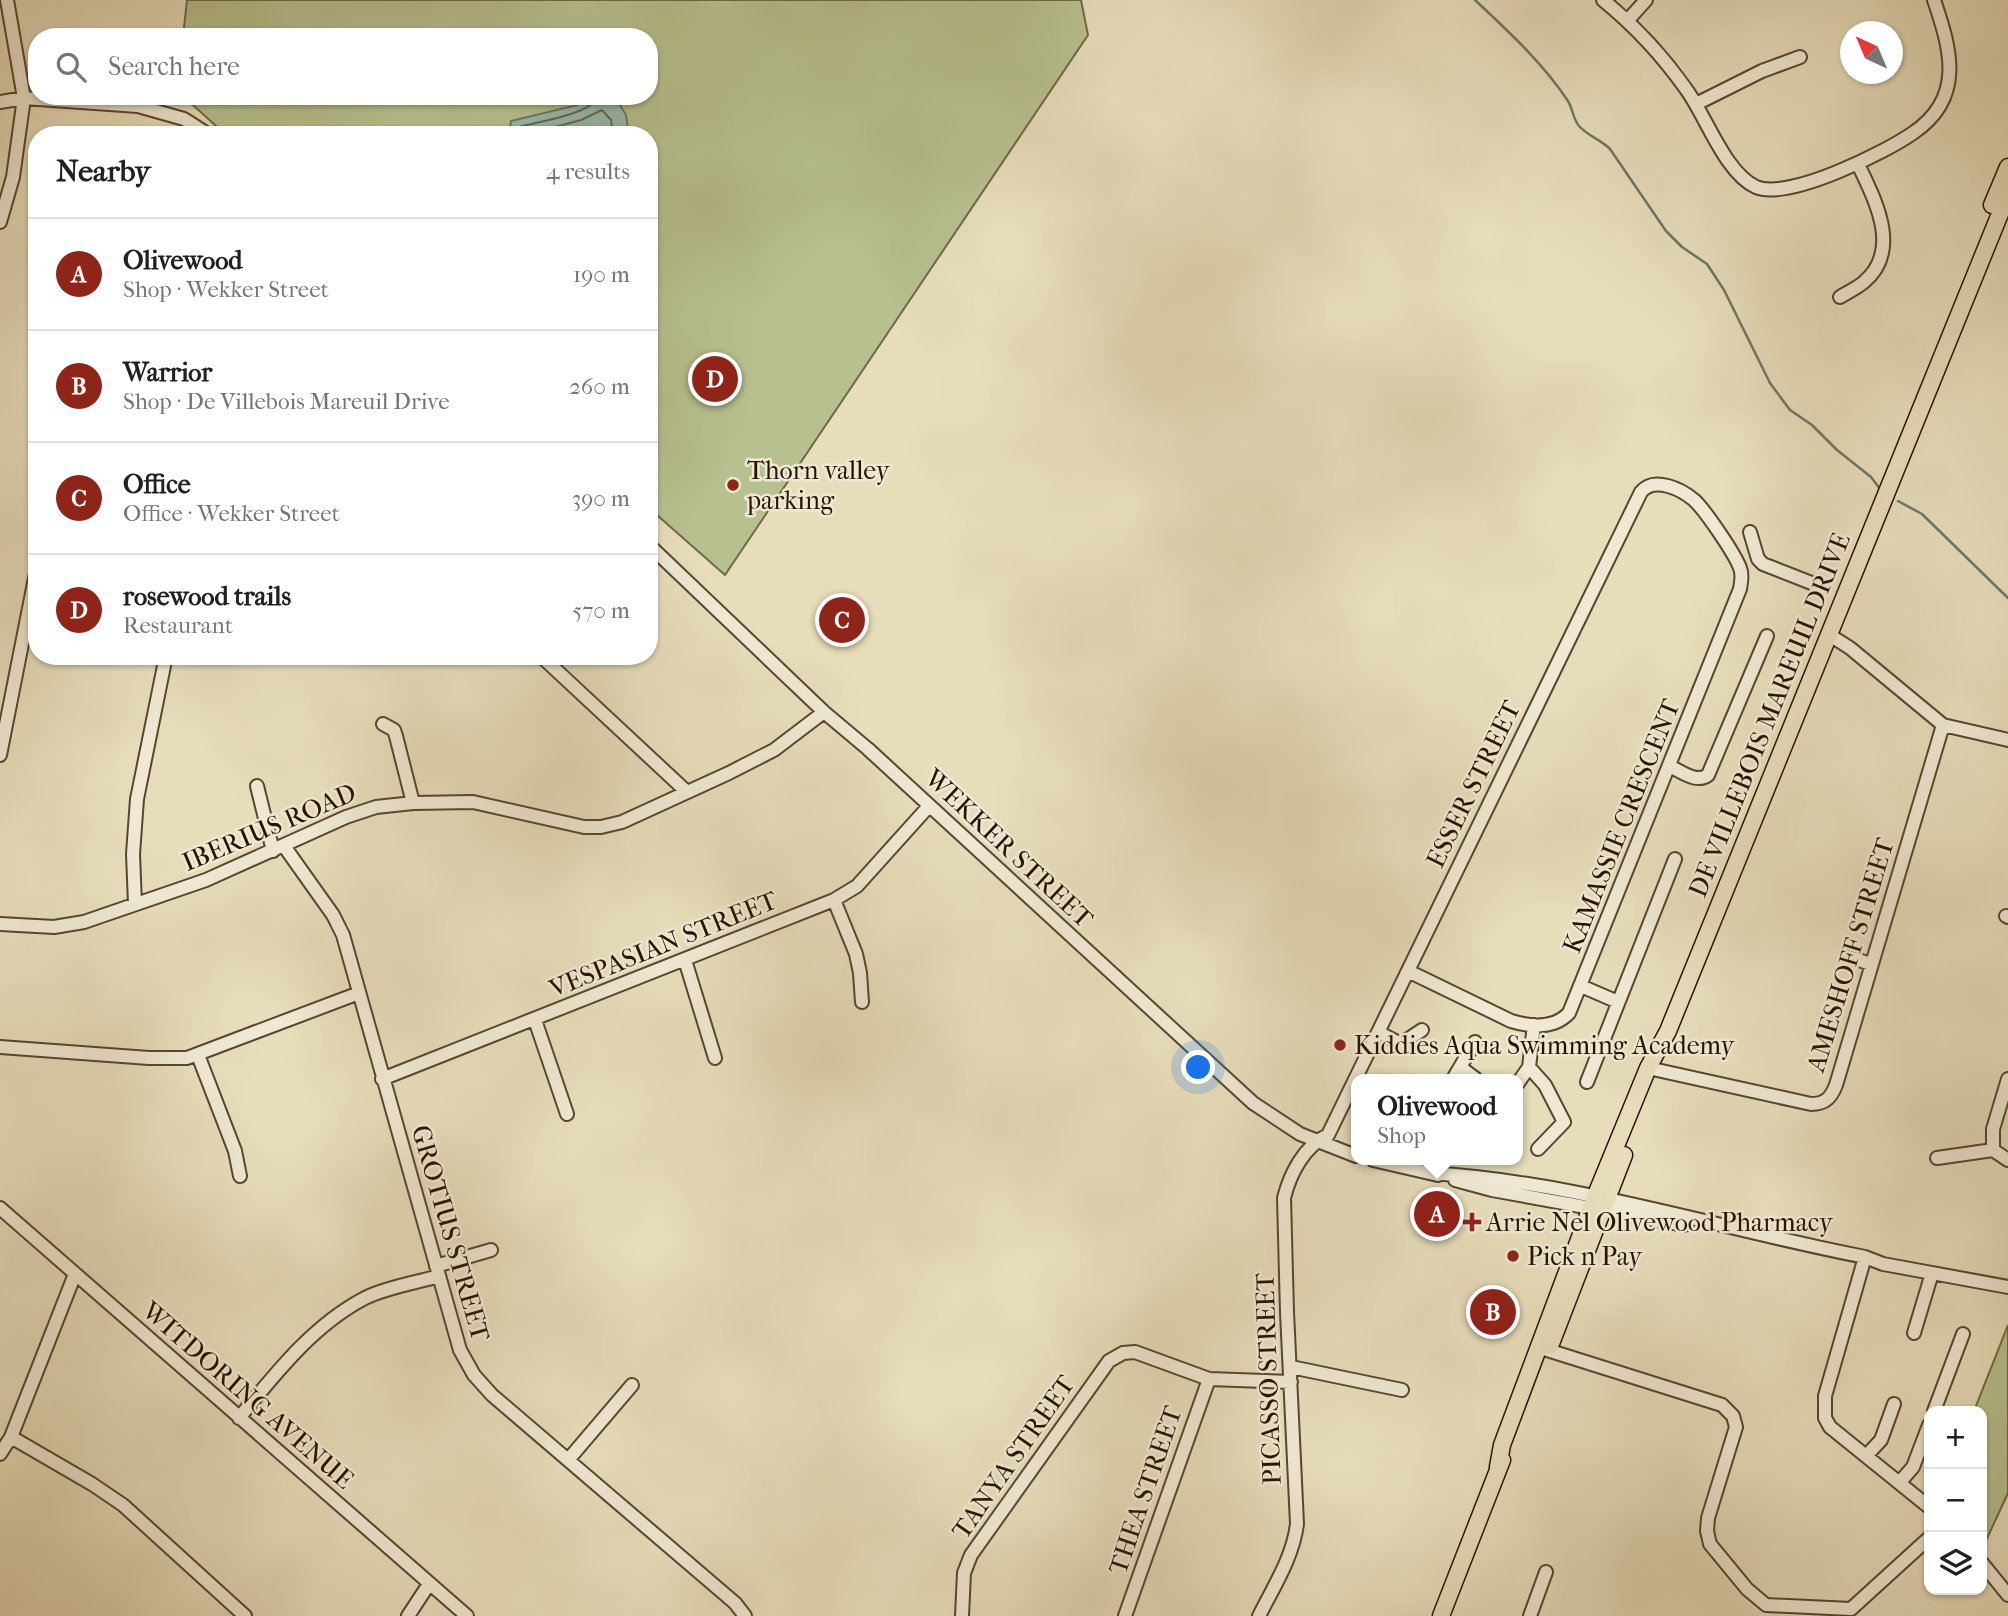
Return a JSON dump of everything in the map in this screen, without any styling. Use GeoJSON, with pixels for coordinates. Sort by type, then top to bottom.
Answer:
{"type":"FeatureCollection","features":[{"type":"Feature","properties":{"kind":"main road","name":"DE VILLEBOIS MAREUIL DRIVE"},"geometry":{"type":"LineString","coordinates":[[1916,418],[2008,167]]}},
{"type":"Feature","properties":{"kind":"main road","name":"DE VILLEBOIS MAREUIL DRIVE"},"geometry":{"type":"LineString","coordinates":[[1441,1616],[1599,1204],[2008,194]]}},
{"type":"Feature","properties":{"kind":"street"},"geometry":{"type":"LineString","coordinates":[[1,213],[18,150],[24,98],[8,0]]}},
{"type":"Feature","properties":{"kind":"street"},"geometry":{"type":"LineString","coordinates":[[1603,0],[1628,20],[1657,50],[1745,180],[1755,187],[1772,190],[1783,189],[1883,153],[1915,132],[1939,108],[1949,80],[1951,58],[1936,1]]}},
{"type":"Feature","properties":{"kind":"street"},"geometry":{"type":"LineString","coordinates":[[1628,20],[1646,0]]}},
{"type":"Feature","properties":{"kind":"street"},"geometry":{"type":"LineString","coordinates":[[1696,104],[1762,71],[1800,57]]}},
{"type":"Feature","properties":{"kind":"street"},"geometry":{"type":"LineString","coordinates":[[0,102],[28,98]]}},
{"type":"Feature","properties":{"kind":"street"},"geometry":{"type":"LineString","coordinates":[[124,105],[138,106],[184,119],[195,126]]}},
{"type":"Feature","properties":{"kind":"street"},"geometry":{"type":"LineString","coordinates":[[1840,297],[1863,284],[1871,275],[1879,262],[1883,247],[1881,219],[1858,164]]}},
{"type":"Feature","properties":{"kind":"street","name":"ESSER STREET"},"geometry":{"type":"LineString","coordinates":[[1359,1074],[1641,492],[1648,485],[1660,484],[1692,498],[1741,569]]}},
{"type":"Feature","properties":{"kind":"street"},"geometry":{"type":"LineString","coordinates":[[1750,531],[1758,559],[1769,568],[1814,584]]}},
{"type":"Feature","properties":{"kind":"street","name":"WEKKER STREET"},"geometry":{"type":"LineString","coordinates":[[658,554],[824,712],[1253,1103],[1283,1125],[1316,1142],[1351,1154]]}},
{"type":"Feature","properties":{"kind":"street"},"geometry":{"type":"LineString","coordinates":[[1741,569],[1758,559]]}},
{"type":"Feature","properties":{"kind":"street","name":"KAMASSIE CRESCENT"},"geometry":{"type":"LineString","coordinates":[[1534,1025],[1554,1024],[1564,1019],[1573,1007],[1740,589],[1741,569]]}},
{"type":"Feature","properties":{"kind":"street"},"geometry":{"type":"LineString","coordinates":[[0,755],[28,613]]}},
{"type":"Feature","properties":{"kind":"street"},"geometry":{"type":"LineString","coordinates":[[1828,634],[1850,648],[1943,725],[2008,740]]}},
{"type":"Feature","properties":{"kind":"street"},"geometry":{"type":"LineString","coordinates":[[1669,766],[1696,779],[1703,779],[1708,775],[1767,636]]}},
{"type":"Feature","properties":{"kind":"street"},"geometry":{"type":"LineString","coordinates":[[135,904],[133,854],[137,799],[164,665]]}},
{"type":"Feature","properties":{"kind":"street"},"geometry":{"type":"LineString","coordinates":[[551,665],[687,792]]}},
{"type":"Feature","properties":{"kind":"street","name":"IBERIUS ROAD"},"geometry":{"type":"LineString","coordinates":[[0,924],[69,926],[206,880],[361,811],[413,803],[473,802],[584,827],[601,827],[640,814],[774,750],[824,712]]}},
{"type":"Feature","properties":{"kind":"street"},"geometry":{"type":"LineString","coordinates":[[383,724],[394,730],[413,803]]}},
{"type":"Feature","properties":{"kind":"street","name":"AMESHOFF STREET"},"geometry":{"type":"LineString","coordinates":[[1653,1070],[1811,1104],[1821,1104],[1833,1093],[1943,725]]}},
{"type":"Feature","properties":{"kind":"street"},"geometry":{"type":"LineString","coordinates":[[257,786],[279,848]]}},
{"type":"Feature","properties":{"kind":"street","name":"VESPASIAN STREET"},"geometry":{"type":"LineString","coordinates":[[382,1079],[834,900],[857,886],[929,806]]}},
{"type":"Feature","properties":{"kind":"street","name":"GROTIUS STREET"},"geometry":{"type":"LineString","coordinates":[[279,848],[340,926],[460,1350],[474,1375],[492,1395],[735,1604],[745,1616]]}},
{"type":"Feature","properties":{"kind":"street"},"geometry":{"type":"LineString","coordinates":[[1587,1082],[1675,859]]}},
{"type":"Feature","properties":{"kind":"street"},"geometry":{"type":"LineString","coordinates":[[834,900],[856,954],[862,1002]]}},
{"type":"Feature","properties":{"kind":"street"},"geometry":{"type":"LineString","coordinates":[[1846,956],[1871,964]]}},
{"type":"Feature","properties":{"kind":"street"},"geometry":{"type":"LineString","coordinates":[[685,960],[715,1058]]}},
{"type":"Feature","properties":{"kind":"street"},"geometry":{"type":"LineString","coordinates":[[1408,971],[1511,1021],[1534,1025],[1529,1067],[1523,1075]]}},
{"type":"Feature","properties":{"kind":"street"},"geometry":{"type":"LineString","coordinates":[[1581,986],[1618,1002]]}},
{"type":"Feature","properties":{"kind":"street"},"geometry":{"type":"LineString","coordinates":[[0,1047],[173,1059],[198,1055],[359,993]]}},
{"type":"Feature","properties":{"kind":"street"},"geometry":{"type":"LineString","coordinates":[[535,1020],[567,1114]]}},
{"type":"Feature","properties":{"kind":"street"},"geometry":{"type":"LineString","coordinates":[[1378,1032],[1401,1044],[1422,1030]]}},
{"type":"Feature","properties":{"kind":"street"},"geometry":{"type":"LineString","coordinates":[[1456,1074],[1475,1042]]}},
{"type":"Feature","properties":{"kind":"street"},"geometry":{"type":"LineString","coordinates":[[198,1055],[235,1151],[240,1177]]}},
{"type":"Feature","properties":{"kind":"street"},"geometry":{"type":"LineString","coordinates":[[1460,1067],[1469,1074]]}},
{"type":"Feature","properties":{"kind":"street"},"geometry":{"type":"LineString","coordinates":[[1529,1067],[1545,1085],[1564,1122],[1538,1149]]}},
{"type":"Feature","properties":{"kind":"street"},"geometry":{"type":"LineString","coordinates":[[1993,1150],[1993,1129],[2008,1079]]}},
{"type":"Feature","properties":{"kind":"street","name":"ESSER STREET"},"geometry":{"type":"LineString","coordinates":[[1316,1142],[1328,1135],[1351,1092]]}},
{"type":"Feature","properties":{"kind":"street","name":"PICASSO STREET"},"geometry":{"type":"LineString","coordinates":[[1259,1616],[1286,1564],[1296,1535],[1284,1198],[1294,1173],[1307,1151],[1316,1142]]}},
{"type":"Feature","properties":{"kind":"street"},"geometry":{"type":"LineString","coordinates":[[1937,1158],[1993,1150],[2008,1160]]}},
{"type":"Feature","properties":{"kind":"street"},"geometry":{"type":"LineString","coordinates":[[1397,1165],[1430,1172],[1484,1176],[1674,1223],[1882,1265],[2008,1287]]}},
{"type":"Feature","properties":{"kind":"street","name":"WITDORING AVENUE"},"geometry":{"type":"LineString","coordinates":[[0,1208],[467,1616]]}},
{"type":"Feature","properties":{"kind":"street"},"geometry":{"type":"LineString","coordinates":[[239,1418],[295,1353],[337,1317],[374,1294],[491,1250]]}},
{"type":"Feature","properties":{"kind":"street"},"geometry":{"type":"LineString","coordinates":[[1864,1261],[1824,1402],[1825,1418],[1830,1427],[1924,1503]]}},
{"type":"Feature","properties":{"kind":"street"},"geometry":{"type":"LineString","coordinates":[[1914,1333],[1932,1273]]}},
{"type":"Feature","properties":{"kind":"street"},"geometry":{"type":"LineString","coordinates":[[0,1454],[11,1437],[75,1274]]}},
{"type":"Feature","properties":{"kind":"street"},"geometry":{"type":"LineString","coordinates":[[1936,1406],[1963,1334]]}},
{"type":"Feature","properties":{"kind":"street"},"geometry":{"type":"LineString","coordinates":[[1543,1349],[1696,1395],[1722,1405],[1729,1411],[1735,1427],[1708,1518],[1707,1531],[1710,1544],[1764,1611],[1853,1612],[1924,1543]]}},
{"type":"Feature","properties":{"kind":"street","name":"TANYA STREET"},"geometry":{"type":"LineString","coordinates":[[962,1616],[964,1573],[971,1555],[1116,1355],[1135,1352],[1209,1379]]}},
{"type":"Feature","properties":{"kind":"street"},"geometry":{"type":"LineString","coordinates":[[1291,1367],[1402,1390]]}},
{"type":"Feature","properties":{"kind":"street"},"geometry":{"type":"LineString","coordinates":[[1209,1379],[1291,1382]]}},
{"type":"Feature","properties":{"kind":"street","name":"THEA STREET"},"geometry":{"type":"LineString","coordinates":[[1125,1616],[1209,1379]]}},
{"type":"Feature","properties":{"kind":"street"},"geometry":{"type":"LineString","coordinates":[[570,1462],[632,1391]]}},
{"type":"Feature","properties":{"kind":"street"},"geometry":{"type":"LineString","coordinates":[[1866,1456],[1881,1440],[1894,1404]]}},
{"type":"Feature","properties":{"kind":"street"},"geometry":{"type":"LineString","coordinates":[[11,1437],[92,1484],[123,1506],[245,1616]]}},
{"type":"Feature","properties":{"kind":"street"},"geometry":{"type":"LineString","coordinates":[[1900,1482],[1913,1467],[1924,1438]]}},
{"type":"Feature","properties":{"kind":"street"},"geometry":{"type":"LineString","coordinates":[[1987,1569],[2008,1595]]}},
{"type":"Feature","properties":{"kind":"street"},"geometry":{"type":"LineString","coordinates":[[1530,1616],[1546,1572]]}},
{"type":"Feature","properties":{"kind":"street"},"geometry":{"type":"LineString","coordinates":[[408,1616],[429,1584]]}},
{"type":"Feature","properties":{"kind":"shaded area"},"geometry":{"type":"Polygon","coordinates":[[[187,0],[1081,0],[1088,35],[725,575],[658,516],[658,126],[216,126],[193,105],[658,105],[658,28],[184,28],[187,0]]]}},
{"type":"Feature","properties":{"kind":"shaded area"},"geometry":{"type":"Polygon","coordinates":[[[2008,1325],[2008,1493],[1987,1538],[1987,1406],[1976,1406],[2008,1325]]]}},
{"type":"Feature","properties":{"kind":"water"},"geometry":{"type":"Polygon","coordinates":[[[577,105],[620,105],[626,115],[628,126],[510,126],[511,121],[577,105]]]}},
{"type":"Feature","properties":{"kind":"waterway"},"geometry":{"type":"LineString","coordinates":[[1475,0],[1548,74],[1568,101],[1579,126],[1610,149],[1666,231],[1682,247],[1707,264],[1724,290],[1770,383],[1790,410],[1812,425],[1837,450],[1871,477],[1880,489]]}},
{"type":"Feature","properties":{"kind":"waterway"},"geometry":{"type":"LineString","coordinates":[[1898,501],[1922,514],[2008,598]]}},
{"type":"Feature","properties":{"kind":"place","name":"rosewood trails"},"geometry":{"type":"Point","coordinates":[715,379]}},
{"type":"Feature","properties":{"kind":"place","name":"Thorn valley parking"},"geometry":{"type":"Point","coordinates":[733,485]}},
{"type":"Feature","properties":{"kind":"place","name":"Office"},"geometry":{"type":"Point","coordinates":[842,620]}},
{"type":"Feature","properties":{"kind":"place","name":"Kiddies Aqua Swimming Academy"},"geometry":{"type":"Point","coordinates":[1340,1045]}},
{"type":"Feature","properties":{"kind":"place","name":"Olivewood"},"geometry":{"type":"Point","coordinates":[1437,1214]}},
{"type":"Feature","properties":{"kind":"place","name":"Arrie Nel Olivewood Pharmacy"},"geometry":{"type":"Point","coordinates":[1472,1222]}},
{"type":"Feature","properties":{"kind":"place","name":"Pick n Pay"},"geometry":{"type":"Point","coordinates":[1513,1256]}},
{"type":"Feature","properties":{"kind":"place","name":"Warrior"},"geometry":{"type":"Point","coordinates":[1493,1312]}}]}
